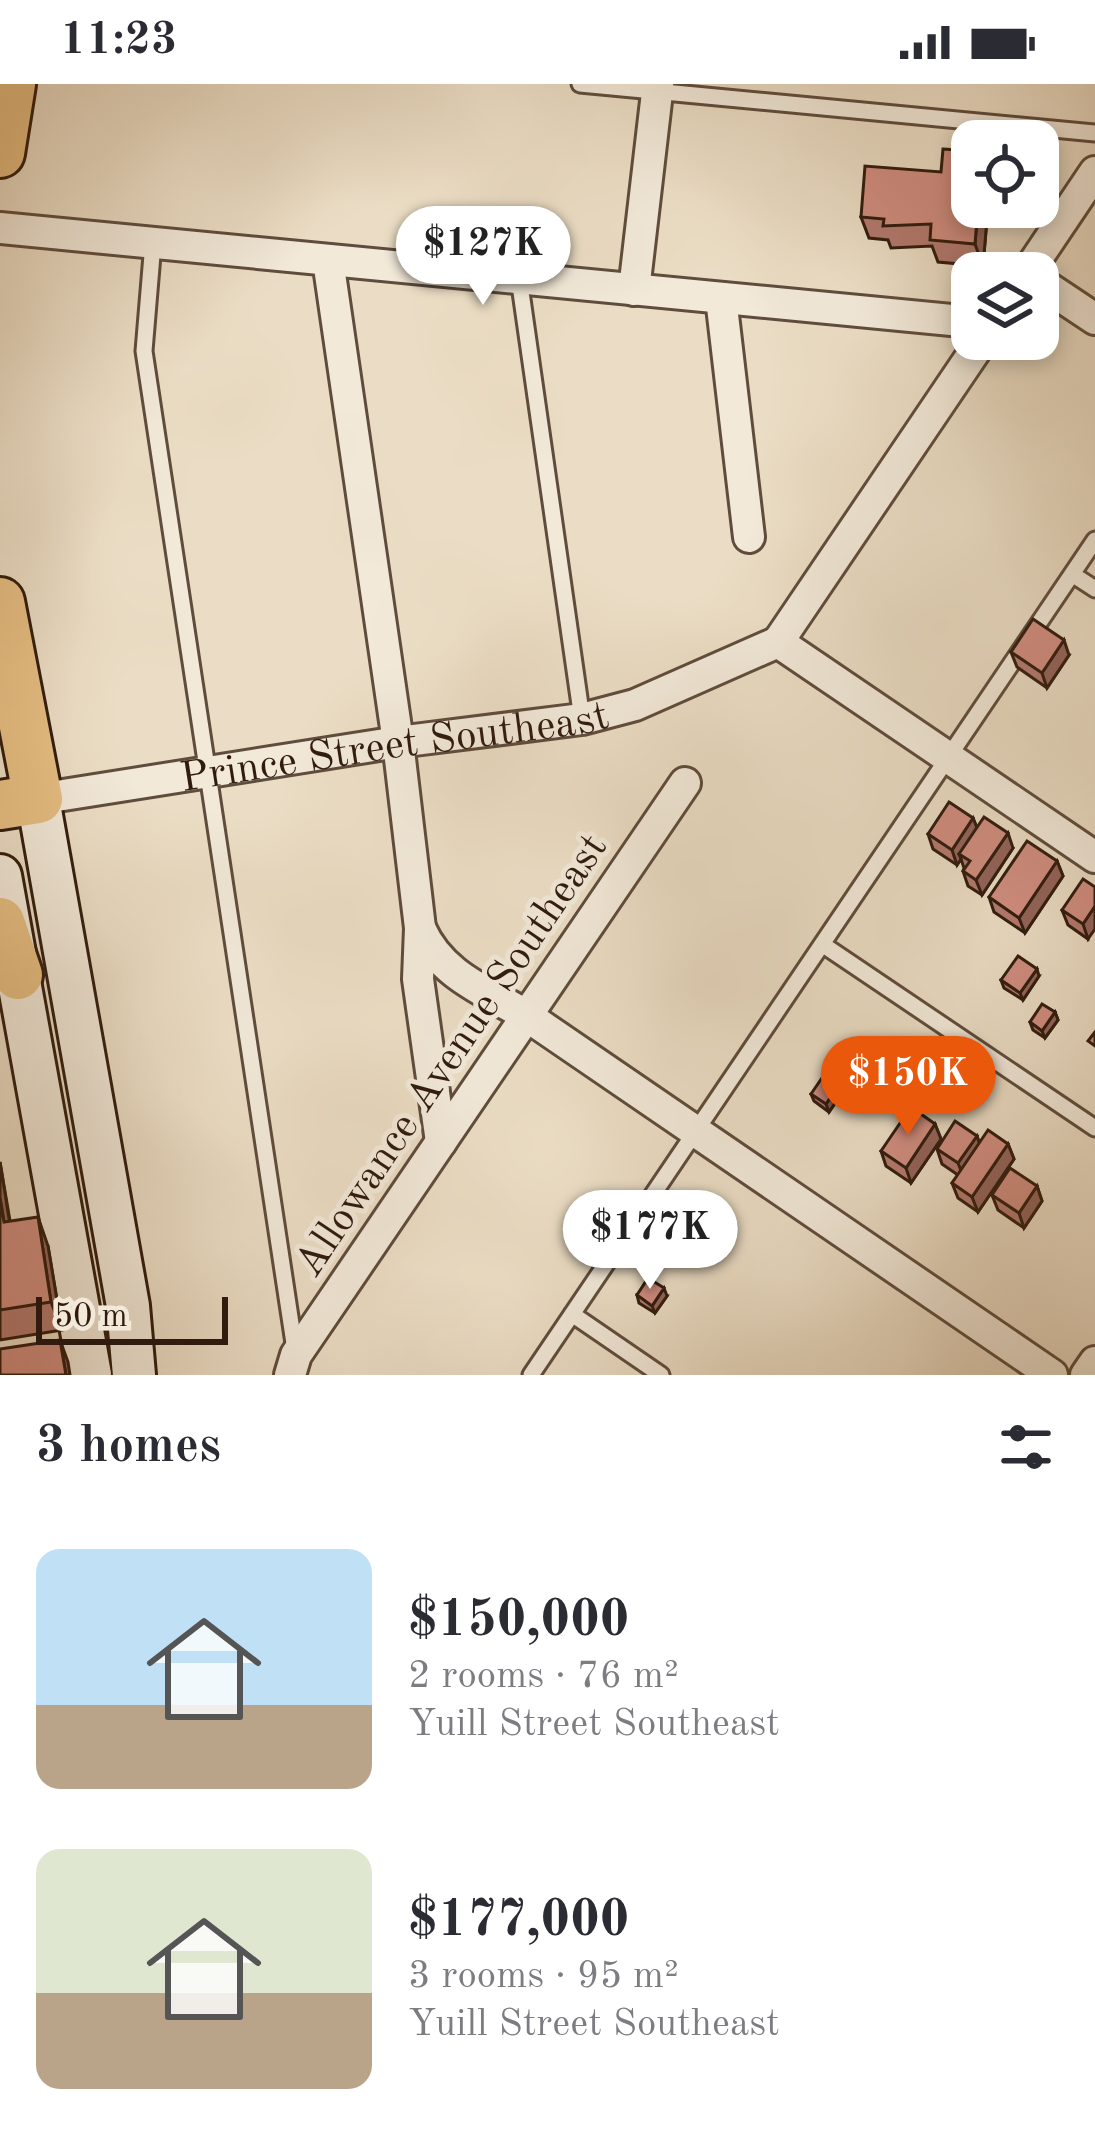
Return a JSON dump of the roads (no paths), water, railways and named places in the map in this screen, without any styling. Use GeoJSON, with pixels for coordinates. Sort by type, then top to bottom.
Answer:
{"type":"FeatureCollection","features":[{"type":"Feature","properties":{"kind":"main road"},"geometry":{"type":"LineString","coordinates":[[0,153],[10,84]]}},
{"type":"Feature","properties":{"kind":"main road"},"geometry":{"type":"LineString","coordinates":[[0,602],[19,802],[128,1306],[134,1375]]}},
{"type":"Feature","properties":{"kind":"main road"},"geometry":{"type":"LineString","coordinates":[[0,876],[90,1375]]}},
{"type":"Feature","properties":{"kind":"main road"},"geometry":{"type":"LineString","coordinates":[[0,922],[18,975]]}},
{"type":"Feature","properties":{"kind":"street"},"geometry":{"type":"LineString","coordinates":[[634,290],[658,88]]}},
{"type":"Feature","properties":{"kind":"street"},"geometry":{"type":"LineString","coordinates":[[1041,252],[1095,172]]}},
{"type":"Feature","properties":{"kind":"street"},"geometry":{"type":"LineString","coordinates":[[0,228],[951,320]]}},
{"type":"Feature","properties":{"kind":"street"},"geometry":{"type":"LineString","coordinates":[[328,260],[398,742],[420,928],[418,980],[441,1142]]}},
{"type":"Feature","properties":{"kind":"street"},"geometry":{"type":"LineString","coordinates":[[1059,295],[1095,319]]}},
{"type":"Feature","properties":{"kind":"street"},"geometry":{"type":"LineString","coordinates":[[721,298],[749,537]]}},
{"type":"Feature","properties":{"kind":"street"},"geometry":{"type":"LineString","coordinates":[[968,360],[778,642],[1095,857]]}},
{"type":"Feature","properties":{"kind":"street","name":"Prince Street Southeast"},"geometry":{"type":"LineString","coordinates":[[19,802],[398,742],[582,719],[635,705],[778,642]]}},
{"type":"Feature","properties":{"kind":"street","name":"Allowance Avenue Southeast"},"geometry":{"type":"LineString","coordinates":[[293,1365],[524,1014],[685,783]]}},
{"type":"Feature","properties":{"kind":"street"},"geometry":{"type":"LineString","coordinates":[[420,928],[445,967],[694,1128],[1052,1375]]}},
{"type":"Feature","properties":{"kind":"street"},"geometry":{"type":"LineString","coordinates":[[1086,1375],[1095,1361]]}},
{"type":"Feature","properties":{"kind":"lane"},"geometry":{"type":"LineString","coordinates":[[580,84],[1095,133]]}},
{"type":"Feature","properties":{"kind":"lane"},"geometry":{"type":"LineString","coordinates":[[153,243],[144,351],[293,1365]]}},
{"type":"Feature","properties":{"kind":"lane"},"geometry":{"type":"LineString","coordinates":[[519,278],[582,719]]}},
{"type":"Feature","properties":{"kind":"lane"},"geometry":{"type":"LineString","coordinates":[[531,1375],[1095,540]]}},
{"type":"Feature","properties":{"kind":"lane"},"geometry":{"type":"LineString","coordinates":[[1072,574],[1095,589]]}},
{"type":"Feature","properties":{"kind":"lane"},"geometry":{"type":"LineString","coordinates":[[822,944],[1095,1128]]}},
{"type":"Feature","properties":{"kind":"lane"},"geometry":{"type":"LineString","coordinates":[[572,1314],[662,1375]]}}]}
